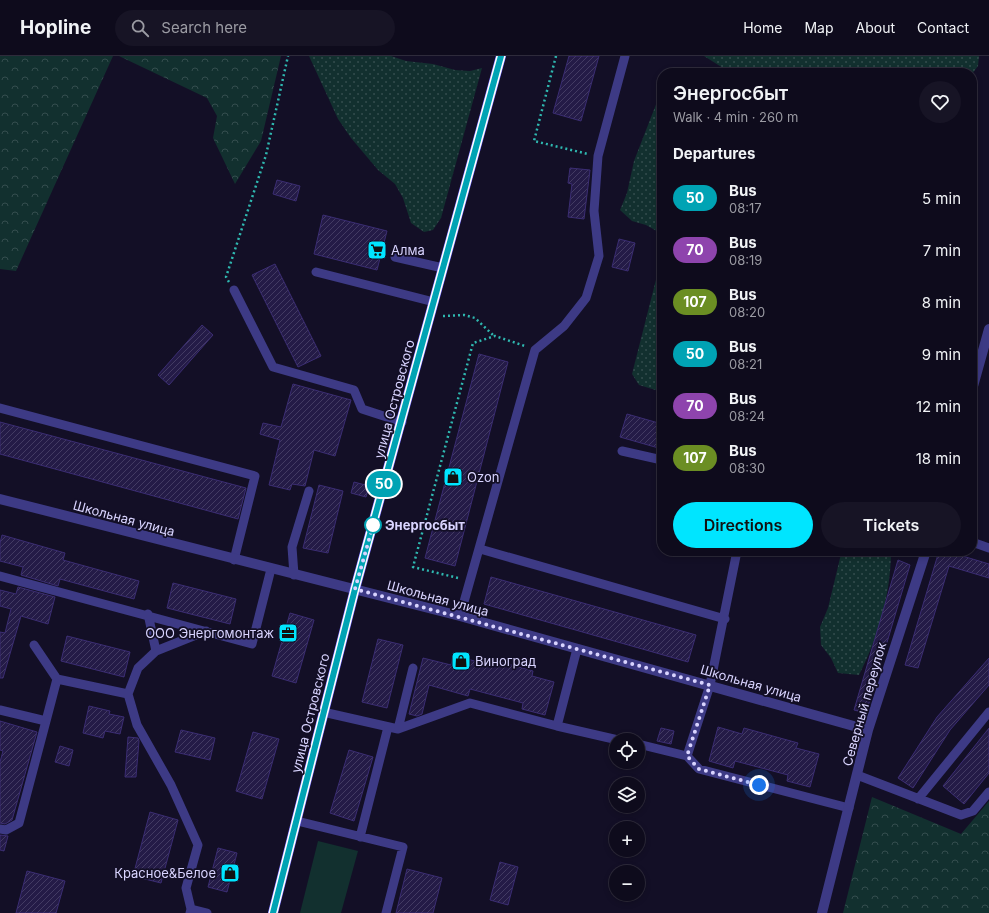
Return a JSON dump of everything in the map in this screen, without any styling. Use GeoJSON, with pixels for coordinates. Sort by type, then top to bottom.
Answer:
{"type":"FeatureCollection","features":[{"type":"Feature","properties":{"kind":"main road","name":"улица Островского"},"geometry":{"type":"LineString","coordinates":[[273,913],[355,589],[402,422],[501,56]]}},
{"type":"Feature","properties":{"kind":"street"},"geometry":{"type":"LineString","coordinates":[[977,372],[989,328]]}},
{"type":"Feature","properties":{"kind":"street","name":"Школьная улица"},"geometry":{"type":"LineString","coordinates":[[0,499],[234,560],[460,616],[868,730]]}},
{"type":"Feature","properties":{"kind":"street","name":"Северный переулок"},"geometry":{"type":"LineString","coordinates":[[822,913],[868,730],[924,556]]}},
{"type":"Feature","properties":{"kind":"lane"},"geometry":{"type":"LineString","coordinates":[[460,616],[535,350],[564,326],[586,298],[599,256],[594,211],[598,156],[625,56]]}},
{"type":"Feature","properties":{"kind":"lane"},"geometry":{"type":"LineString","coordinates":[[395,257],[443,268]]}},
{"type":"Feature","properties":{"kind":"lane"},"geometry":{"type":"LineString","coordinates":[[316,272],[434,302]]}},
{"type":"Feature","properties":{"kind":"lane"},"geometry":{"type":"LineString","coordinates":[[234,290],[273,366],[354,390],[362,409],[402,422]]}},
{"type":"Feature","properties":{"kind":"lane"},"geometry":{"type":"LineString","coordinates":[[0,408],[255,476],[234,560]]}},
{"type":"Feature","properties":{"kind":"lane"},"geometry":{"type":"LineString","coordinates":[[622,451],[657,459]]}},
{"type":"Feature","properties":{"kind":"lane"},"geometry":{"type":"LineString","coordinates":[[294,574],[292,547],[309,491]]}},
{"type":"Feature","properties":{"kind":"lane"},"geometry":{"type":"LineString","coordinates":[[977,544],[989,548]]}},
{"type":"Feature","properties":{"kind":"lane"},"geometry":{"type":"LineString","coordinates":[[480,549],[725,619]]}},
{"type":"Feature","properties":{"kind":"lane"},"geometry":{"type":"LineString","coordinates":[[687,756],[710,685],[725,619],[736,556]]}},
{"type":"Feature","properties":{"kind":"lane"},"geometry":{"type":"LineString","coordinates":[[0,576],[148,614],[252,644],[271,569]]}},
{"type":"Feature","properties":{"kind":"lane"},"geometry":{"type":"LineString","coordinates":[[148,614],[156,651]]}},
{"type":"Feature","properties":{"kind":"lane"},"geometry":{"type":"LineString","coordinates":[[206,631],[156,651],[138,668],[128,694],[137,725],[171,786],[198,845],[186,888],[191,911],[207,913]]}},
{"type":"Feature","properties":{"kind":"lane"},"geometry":{"type":"LineString","coordinates":[[34,645],[58,679],[128,694]]}},
{"type":"Feature","properties":{"kind":"lane"},"geometry":{"type":"LineString","coordinates":[[556,726],[577,649]]}},
{"type":"Feature","properties":{"kind":"lane"},"geometry":{"type":"LineString","coordinates":[[398,729],[413,668]]}},
{"type":"Feature","properties":{"kind":"lane"},"geometry":{"type":"LineString","coordinates":[[0,829],[6,830],[19,823],[58,679]]}},
{"type":"Feature","properties":{"kind":"lane"},"geometry":{"type":"LineString","coordinates":[[323,712],[398,729],[470,703],[556,726],[609,738]]}},
{"type":"Feature","properties":{"kind":"lane"},"geometry":{"type":"LineString","coordinates":[[0,710],[46,721]]}},
{"type":"Feature","properties":{"kind":"lane"},"geometry":{"type":"LineString","coordinates":[[918,799],[989,712]]}},
{"type":"Feature","properties":{"kind":"lane"},"geometry":{"type":"LineString","coordinates":[[360,837],[388,727]]}},
{"type":"Feature","properties":{"kind":"lane"},"geometry":{"type":"LineString","coordinates":[[645,746],[687,756],[699,769],[849,808]]}},
{"type":"Feature","properties":{"kind":"lane"},"geometry":{"type":"LineString","coordinates":[[857,775],[961,815],[973,811],[989,792]]}},
{"type":"Feature","properties":{"kind":"lane"},"geometry":{"type":"LineString","coordinates":[[297,821],[403,847],[386,913]]}},
{"type":"Feature","properties":{"kind":"path"},"geometry":{"type":"LineString","coordinates":[[234,290],[226,277],[266,155],[288,56]]}},
{"type":"Feature","properties":{"kind":"path"},"geometry":{"type":"LineString","coordinates":[[556,56],[534,141],[598,156]]}},
{"type":"Feature","properties":{"kind":"path"},"geometry":{"type":"LineString","coordinates":[[431,314],[445,316],[464,315],[475,318],[495,336],[535,350]]}},
{"type":"Feature","properties":{"kind":"path"},"geometry":{"type":"LineString","coordinates":[[470,581],[413,567],[473,343],[495,336]]}},
{"type":"Feature","properties":{"kind":"green space"},"geometry":{"type":"Polygon","coordinates":[[[0,56],[113,56],[16,271],[0,269],[0,56]]]}},
{"type":"Feature","properties":{"kind":"green space"},"geometry":{"type":"Polygon","coordinates":[[[119,56],[281,56],[261,141],[235,184],[213,138],[217,116],[207,98],[119,56]]]}},
{"type":"Feature","properties":{"kind":"green space"},"geometry":{"type":"Polygon","coordinates":[[[309,56],[391,56],[406,61],[433,64],[455,70],[470,71],[482,68],[441,218],[433,230],[424,232],[411,223],[403,198],[395,184],[378,170],[351,138],[338,119],[309,56]]]}},
{"type":"Feature","properties":{"kind":"green space"},"geometry":{"type":"Polygon","coordinates":[[[704,56],[979,56],[976,68],[723,68],[704,56]]]}},
{"type":"Feature","properties":{"kind":"green space"},"geometry":{"type":"Polygon","coordinates":[[[657,102],[657,231],[646,225],[632,221],[620,210],[627,193],[634,161],[657,102]]]}},
{"type":"Feature","properties":{"kind":"green space"},"geometry":{"type":"Polygon","coordinates":[[[657,276],[657,390],[639,385],[632,374],[657,276]]]}},
{"type":"Feature","properties":{"kind":"green space"},"geometry":{"type":"Polygon","coordinates":[[[841,556],[891,556],[889,583],[882,615],[872,646],[859,675],[838,673],[831,658],[821,645],[820,627],[828,608],[841,556]]]}},
{"type":"Feature","properties":{"kind":"green space"},"geometry":{"type":"Polygon","coordinates":[[[872,797],[961,834],[989,801],[989,913],[843,913],[872,797]]]}},
{"type":"Feature","properties":{"kind":"green space"},"geometry":{"type":"Polygon","coordinates":[[[318,841],[358,851],[341,913],[300,913],[318,841]]]}},
{"type":"Feature","properties":{"kind":"building"},"geometry":{"type":"Polygon","coordinates":[[[569,56],[599,56],[581,121],[553,113],[569,56]]]}},
{"type":"Feature","properties":{"kind":"building"},"geometry":{"type":"Polygon","coordinates":[[[570,168],[590,170],[584,219],[568,217],[572,184],[568,183],[570,168]]]}},
{"type":"Feature","properties":{"kind":"building"},"geometry":{"type":"Polygon","coordinates":[[[277,180],[300,186],[296,201],[273,194],[277,180]]]}},
{"type":"Feature","properties":{"kind":"building"},"geometry":{"type":"Polygon","coordinates":[[[323,215],[387,231],[377,270],[314,254],[323,215]]]}},
{"type":"Feature","properties":{"kind":"building"},"geometry":{"type":"Polygon","coordinates":[[[619,239],[635,243],[628,271],[612,267],[619,239]]]}},
{"type":"Feature","properties":{"kind":"building"},"geometry":{"type":"Polygon","coordinates":[[[275,264],[321,356],[298,367],[252,275],[275,264]]]}},
{"type":"Feature","properties":{"kind":"building"},"geometry":{"type":"Polygon","coordinates":[[[202,325],[213,335],[169,385],[158,375],[202,325]]]}},
{"type":"Feature","properties":{"kind":"building"},"geometry":{"type":"Polygon","coordinates":[[[479,354],[508,362],[455,566],[425,558],[479,354]]]}},
{"type":"Feature","properties":{"kind":"building"},"geometry":{"type":"Polygon","coordinates":[[[293,384],[351,400],[335,456],[314,450],[305,486],[292,484],[290,490],[269,485],[280,440],[260,434],[263,423],[281,427],[293,384]]]}},
{"type":"Feature","properties":{"kind":"building"},"geometry":{"type":"Polygon","coordinates":[[[627,414],[657,423],[657,448],[620,437],[627,414]]]}},
{"type":"Feature","properties":{"kind":"building"},"geometry":{"type":"Polygon","coordinates":[[[0,422],[246,488],[238,519],[0,454],[0,422]]]}},
{"type":"Feature","properties":{"kind":"building"},"geometry":{"type":"Polygon","coordinates":[[[354,482],[369,486],[366,497],[351,493],[354,482]]]}},
{"type":"Feature","properties":{"kind":"building"},"geometry":{"type":"Polygon","coordinates":[[[319,485],[343,491],[328,553],[303,548],[319,485]]]}},
{"type":"Feature","properties":{"kind":"building"},"geometry":{"type":"Polygon","coordinates":[[[2,535],[65,553],[63,560],[139,581],[134,599],[60,579],[58,586],[21,575],[23,567],[0,561],[0,543],[2,535]]]}},
{"type":"Feature","properties":{"kind":"building"},"geometry":{"type":"Polygon","coordinates":[[[938,556],[963,556],[989,564],[989,578],[949,566],[918,668],[905,665],[938,556]]]}},
{"type":"Feature","properties":{"kind":"building"},"geometry":{"type":"Polygon","coordinates":[[[898,560],[910,565],[866,713],[854,710],[898,560]]]}},
{"type":"Feature","properties":{"kind":"building"},"geometry":{"type":"Polygon","coordinates":[[[491,577],[696,635],[688,662],[484,604],[491,577]]]}},
{"type":"Feature","properties":{"kind":"building"},"geometry":{"type":"Polygon","coordinates":[[[173,583],[236,599],[230,624],[167,608],[173,583]]]}},
{"type":"Feature","properties":{"kind":"building"},"geometry":{"type":"Polygon","coordinates":[[[18,587],[55,597],[48,624],[21,616],[3,678],[0,678],[0,632],[5,633],[11,609],[0,606],[0,590],[16,594],[18,587]]]}},
{"type":"Feature","properties":{"kind":"building"},"geometry":{"type":"Polygon","coordinates":[[[290,613],[314,620],[296,683],[272,676],[290,613]]]}},
{"type":"Feature","properties":{"kind":"building"},"geometry":{"type":"Polygon","coordinates":[[[67,636],[130,652],[124,677],[61,661],[67,636]]]}},
{"type":"Feature","properties":{"kind":"building"},"geometry":{"type":"Polygon","coordinates":[[[378,639],[403,645],[387,708],[362,702],[378,639]]]}},
{"type":"Feature","properties":{"kind":"building"},"geometry":{"type":"Polygon","coordinates":[[[453,655],[478,662],[479,656],[533,671],[532,676],[554,682],[545,715],[522,709],[523,703],[470,689],[468,696],[429,685],[422,714],[417,716],[409,714],[423,658],[451,665],[453,655]]]}},
{"type":"Feature","properties":{"kind":"building"},"geometry":{"type":"Polygon","coordinates":[[[989,658],[989,685],[950,730],[913,788],[898,778],[937,717],[989,658]]]}},
{"type":"Feature","properties":{"kind":"building"},"geometry":{"type":"Polygon","coordinates":[[[89,706],[110,711],[109,714],[124,717],[120,734],[105,731],[103,738],[83,733],[89,706]]]}},
{"type":"Feature","properties":{"kind":"building"},"geometry":{"type":"Polygon","coordinates":[[[0,721],[37,732],[12,820],[5,824],[0,823],[0,762],[3,751],[0,750],[0,721]]]}},
{"type":"Feature","properties":{"kind":"building"},"geometry":{"type":"Polygon","coordinates":[[[718,727],[742,734],[744,728],[798,743],[796,748],[819,754],[810,787],[787,781],[788,775],[735,761],[733,768],[709,761],[718,727]]]}},
{"type":"Feature","properties":{"kind":"building"},"geometry":{"type":"Polygon","coordinates":[[[661,728],[674,731],[671,744],[657,741],[661,728]]]}},
{"type":"Feature","properties":{"kind":"building"},"geometry":{"type":"Polygon","coordinates":[[[989,728],[989,773],[964,804],[943,786],[989,728]]]}},
{"type":"Feature","properties":{"kind":"building"},"geometry":{"type":"Polygon","coordinates":[[[181,730],[215,738],[210,760],[175,752],[181,730]]]}},
{"type":"Feature","properties":{"kind":"building"},"geometry":{"type":"Polygon","coordinates":[[[253,732],[279,739],[262,799],[236,791],[253,732]]]}},
{"type":"Feature","properties":{"kind":"building"},"geometry":{"type":"Polygon","coordinates":[[[128,737],[138,738],[139,741],[136,777],[125,777],[128,737]]]}},
{"type":"Feature","properties":{"kind":"building"},"geometry":{"type":"Polygon","coordinates":[[[60,746],[73,750],[69,766],[55,762],[60,746]]]}},
{"type":"Feature","properties":{"kind":"building"},"geometry":{"type":"Polygon","coordinates":[[[349,750],[373,757],[354,821],[330,813],[349,750]]]}},
{"type":"Feature","properties":{"kind":"building"},"geometry":{"type":"Polygon","coordinates":[[[150,812],[178,820],[161,883],[133,876],[150,812]]]}},
{"type":"Feature","properties":{"kind":"building"},"geometry":{"type":"Polygon","coordinates":[[[0,835],[8,836],[4,851],[0,850],[0,835]]]}},
{"type":"Feature","properties":{"kind":"building"},"geometry":{"type":"Polygon","coordinates":[[[218,848],[237,853],[227,892],[208,887],[218,848]]]}},
{"type":"Feature","properties":{"kind":"building"},"geometry":{"type":"Polygon","coordinates":[[[500,862],[518,867],[508,905],[490,900],[500,862]]]}},
{"type":"Feature","properties":{"kind":"building"},"geometry":{"type":"Polygon","coordinates":[[[407,869],[442,878],[433,913],[396,913],[407,869]]]}},
{"type":"Feature","properties":{"kind":"building"},"geometry":{"type":"Polygon","coordinates":[[[27,871],[65,881],[56,913],[16,913],[27,871]]]}},
{"type":"Feature","properties":{"kind":"bus line","name":"50"},"geometry":{"type":"LineString","coordinates":[[273,913],[355,589],[402,422],[501,56]]}},
{"type":"Feature","properties":{"kind":"place","name":"Алма"},"geometry":{"type":"Point","coordinates":[377,250]}},
{"type":"Feature","properties":{"kind":"place","name":"Ozon"},"geometry":{"type":"Point","coordinates":[453,477]}},
{"type":"Feature","properties":{"kind":"place","name":"Энергосбыт"},"geometry":{"type":"Point","coordinates":[373,525]}},
{"type":"Feature","properties":{"kind":"place","name":"ООО Энергомонтаж"},"geometry":{"type":"Point","coordinates":[288,633]}},
{"type":"Feature","properties":{"kind":"place","name":"Виноград"},"geometry":{"type":"Point","coordinates":[461,661]}},
{"type":"Feature","properties":{"kind":"place","name":"Красное&Белое"},"geometry":{"type":"Point","coordinates":[230,873]}},
{"type":"Feature","properties":{"kind":"route"},"geometry":{"type":"LineString","coordinates":[[373,525],[374,522],[355,589],[460,616],[710,685],[687,756],[699,769],[759,785]]}}]}
